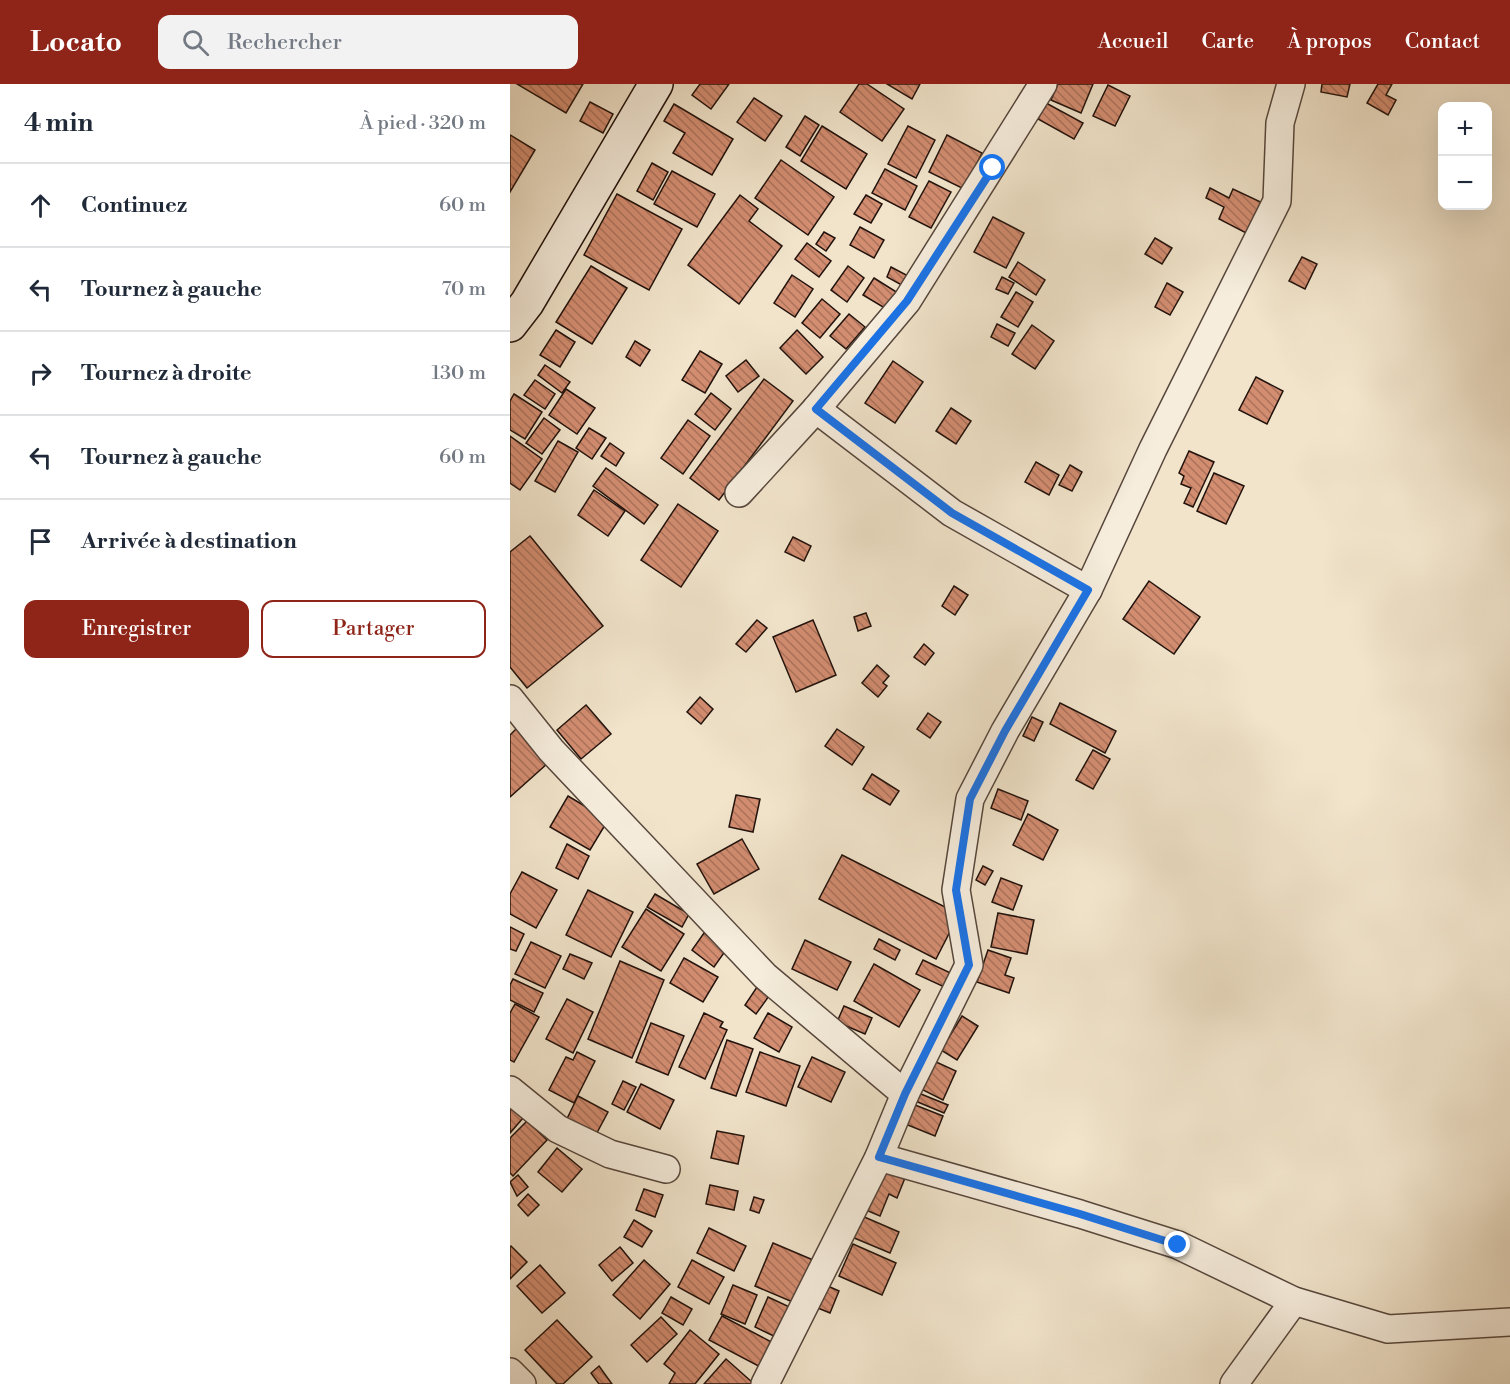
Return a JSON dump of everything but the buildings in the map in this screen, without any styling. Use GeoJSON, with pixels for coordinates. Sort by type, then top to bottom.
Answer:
{"type":"FeatureCollection","features":[{"type":"Feature","properties":{"kind":"street"},"geometry":{"type":"LineString","coordinates":[[510,325],[527,303],[656,84]]}},
{"type":"Feature","properties":{"kind":"street"},"geometry":{"type":"LineString","coordinates":[[739,493],[816,409],[907,301],[1043,84]]}},
{"type":"Feature","properties":{"kind":"street"},"geometry":{"type":"LineString","coordinates":[[765,1384],[879,1157],[905,1094],[969,965],[956,890],[970,799],[1005,731],[1088,590],[1153,449],[1277,201],[1280,123],[1291,84]]}},
{"type":"Feature","properties":{"kind":"street"},"geometry":{"type":"LineString","coordinates":[[816,409],[952,513],[1088,590]]}},
{"type":"Feature","properties":{"kind":"street"},"geometry":{"type":"LineString","coordinates":[[510,699],[551,750],[765,976],[905,1094]]}},
{"type":"Feature","properties":{"kind":"street"},"geometry":{"type":"LineString","coordinates":[[510,1090],[558,1129],[610,1154],[666,1169]]}},
{"type":"Feature","properties":{"kind":"street"},"geometry":{"type":"LineString","coordinates":[[879,1157],[1080,1214],[1178,1245],[1294,1301],[1388,1329],[1510,1322]]}},
{"type":"Feature","properties":{"kind":"street"},"geometry":{"type":"LineString","coordinates":[[1234,1384],[1294,1301]]}},
{"type":"Feature","properties":{"kind":"route"},"geometry":{"type":"LineString","coordinates":[[993,168],[907,301],[816,409],[952,513],[1088,590],[1005,731],[970,799],[956,890],[969,965],[905,1094],[879,1157],[1080,1214],[1178,1245]]}}]}
